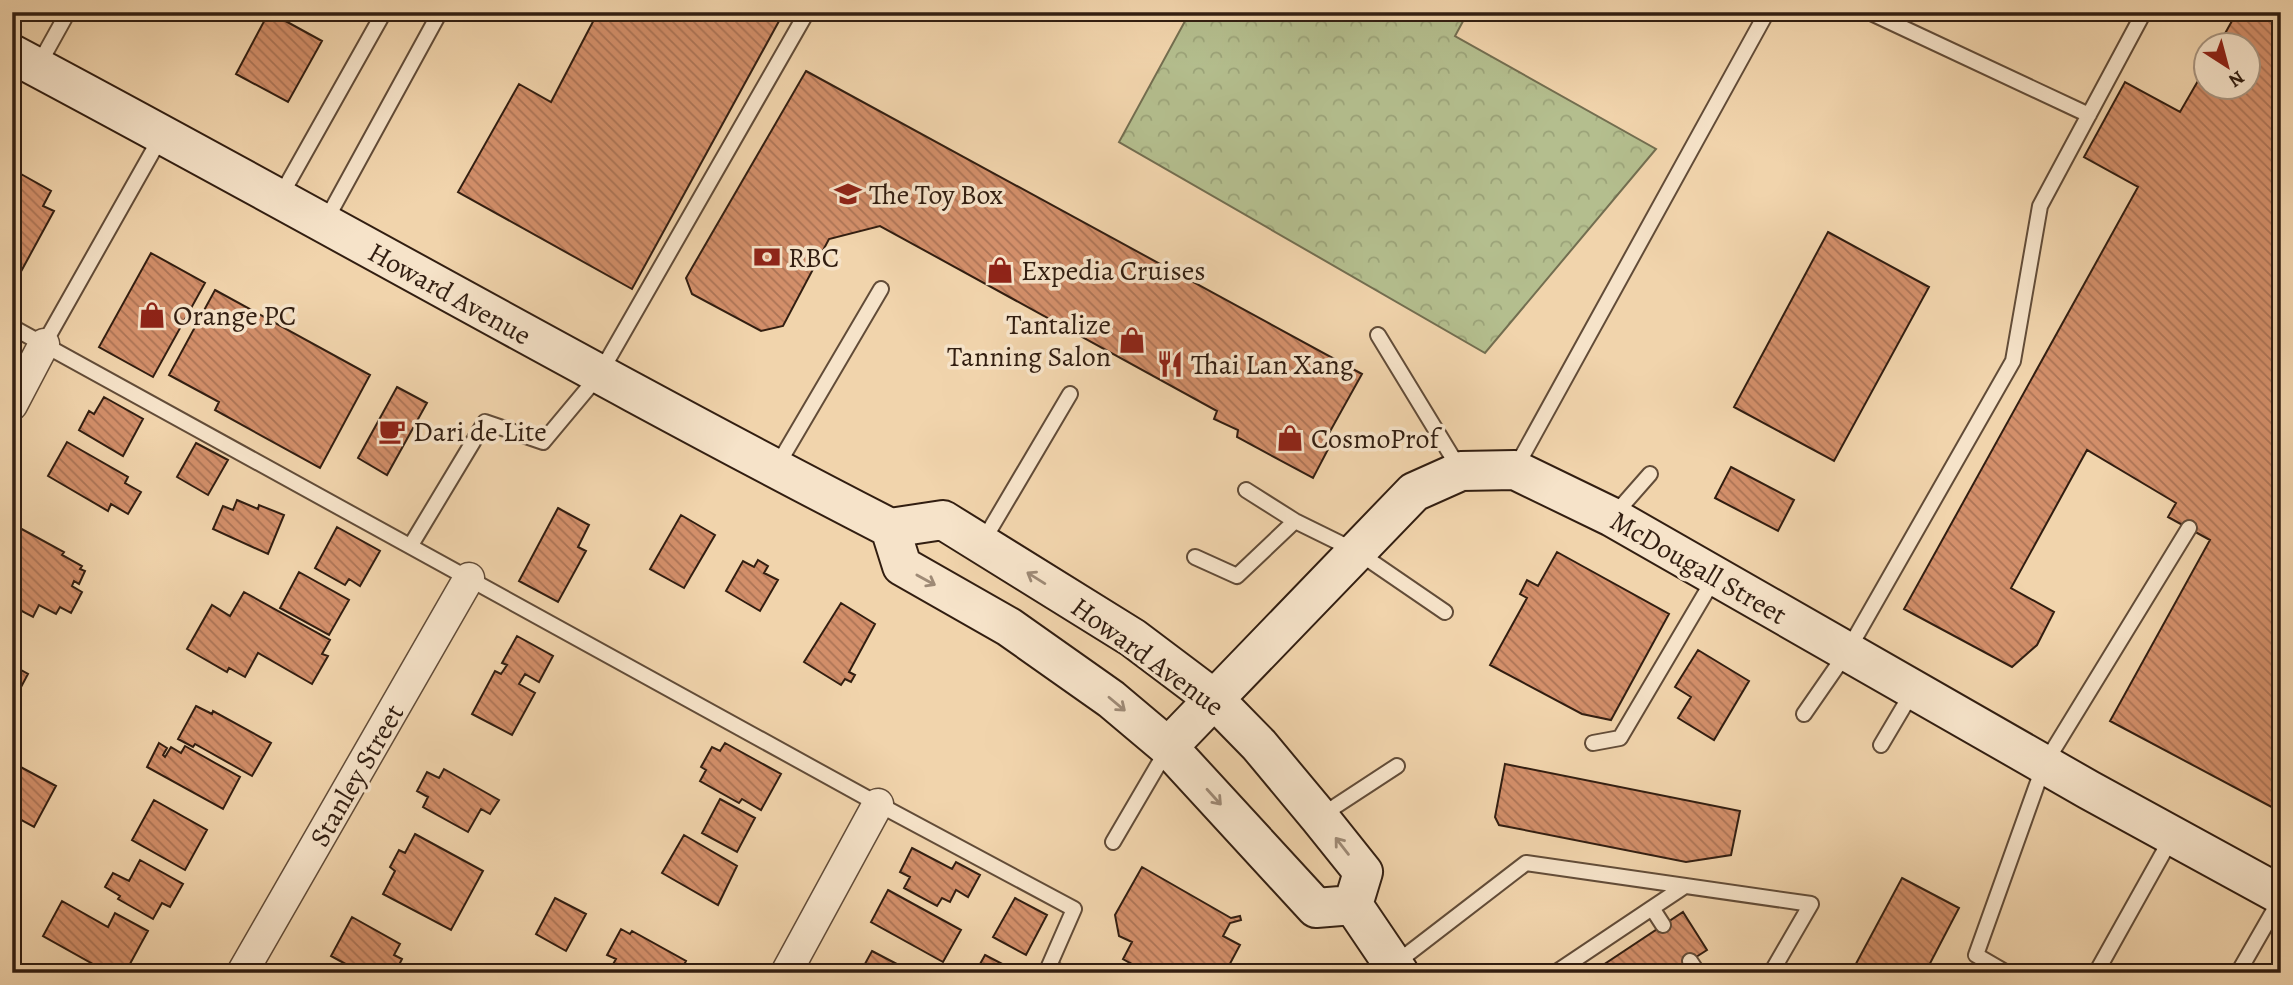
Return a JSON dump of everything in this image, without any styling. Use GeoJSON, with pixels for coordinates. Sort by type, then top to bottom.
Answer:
{"type":"FeatureCollection","features":[{"type":"Feature","properties":{"kind":"main road","name":"Howard Avenue"},"geometry":{"type":"LineString","coordinates":[[25,61],[163,134],[599,375],[890,528],[943,520],[1133,639],[1214,699],[1259,745],[1320,817],[1363,872],[1353,905],[1316,908],[1168,747],[1101,690],[1009,627],[902,566],[890,528]]}},
{"type":"Feature","properties":{"kind":"main road","name":"McDougall Street"},"geometry":{"type":"LineString","coordinates":[[1168,747],[1414,492],[1461,471],[1515,470],[1612,517],[2045,765],[2281,896]]}},
{"type":"Feature","properties":{"kind":"main road"},"geometry":{"type":"LineString","coordinates":[[1353,905],[1396,969]]}},
{"type":"Feature","properties":{"kind":"street"},"geometry":{"type":"LineString","coordinates":[[12,405],[44,344]]}},
{"type":"Feature","properties":{"kind":"street","name":"Stanley Street"},"geometry":{"type":"LineString","coordinates":[[242,973],[469,578]]}},
{"type":"Feature","properties":{"kind":"street"},"geometry":{"type":"LineString","coordinates":[[786,973],[878,804]]}},
{"type":"Feature","properties":{"kind":"lane"},"geometry":{"type":"LineString","coordinates":[[25,61],[68,12]]}},
{"type":"Feature","properties":{"kind":"lane"},"geometry":{"type":"LineString","coordinates":[[280,199],[384,12]]}},
{"type":"Feature","properties":{"kind":"lane"},"geometry":{"type":"LineString","coordinates":[[325,223],[440,12]]}},
{"type":"Feature","properties":{"kind":"lane"},"geometry":{"type":"LineString","coordinates":[[411,545],[485,422],[543,442],[599,375],[807,12]]}},
{"type":"Feature","properties":{"kind":"lane"},"geometry":{"type":"LineString","coordinates":[[1515,470],[1767,12]]}},
{"type":"Feature","properties":{"kind":"lane"},"geometry":{"type":"LineString","coordinates":[[1868,12],[2089,115]]}},
{"type":"Feature","properties":{"kind":"lane"},"geometry":{"type":"LineString","coordinates":[[1804,714],[1847,652],[2013,361],[2040,206],[2144,12]]}},
{"type":"Feature","properties":{"kind":"lane"},"geometry":{"type":"LineString","coordinates":[[44,344],[163,134]]}},
{"type":"Feature","properties":{"kind":"lane"},"geometry":{"type":"LineString","coordinates":[[775,469],[881,289]]}},
{"type":"Feature","properties":{"kind":"lane"},"geometry":{"type":"LineString","coordinates":[[12,327],[878,804],[1074,909],[1052,970]]}},
{"type":"Feature","properties":{"kind":"lane"},"geometry":{"type":"LineString","coordinates":[[1378,335],[1461,471]]}},
{"type":"Feature","properties":{"kind":"lane"},"geometry":{"type":"LineString","coordinates":[[981,543],[1070,394]]}},
{"type":"Feature","properties":{"kind":"lane"},"geometry":{"type":"LineString","coordinates":[[1612,517],[1650,474]]}},
{"type":"Feature","properties":{"kind":"lane"},"geometry":{"type":"LineString","coordinates":[[1246,490],[1295,521],[1356,551],[1445,612]]}},
{"type":"Feature","properties":{"kind":"lane"},"geometry":{"type":"LineString","coordinates":[[1195,557],[1237,576],[1295,521]]}},
{"type":"Feature","properties":{"kind":"lane"},"geometry":{"type":"LineString","coordinates":[[2007,973],[1976,955],[2045,765],[2189,528]]}},
{"type":"Feature","properties":{"kind":"lane"},"geometry":{"type":"LineString","coordinates":[[1593,743],[1620,738],[1716,576]]}},
{"type":"Feature","properties":{"kind":"lane"},"geometry":{"type":"LineString","coordinates":[[1881,745],[1913,689]]}},
{"type":"Feature","properties":{"kind":"lane"},"geometry":{"type":"LineString","coordinates":[[1113,842],[1168,747]]}},
{"type":"Feature","properties":{"kind":"lane"},"geometry":{"type":"LineString","coordinates":[[1320,817],[1396,765]]}},
{"type":"Feature","properties":{"kind":"lane"},"geometry":{"type":"LineString","coordinates":[[2096,973],[2172,835]]}},
{"type":"Feature","properties":{"kind":"lane"},"geometry":{"type":"LineString","coordinates":[[1396,969],[1526,863],[1811,904],[1771,973]]}},
{"type":"Feature","properties":{"kind":"lane"},"geometry":{"type":"LineString","coordinates":[[1555,973],[1685,886]]}},
{"type":"Feature","properties":{"kind":"lane"},"geometry":{"type":"LineString","coordinates":[[2238,973],[2281,896]]}},
{"type":"Feature","properties":{"kind":"lane"},"geometry":{"type":"LineString","coordinates":[[1652,908],[1663,925]]}},
{"type":"Feature","properties":{"kind":"green space"},"geometry":{"type":"Polygon","coordinates":[[[1190,12],[1468,12],[1455,36],[1656,149],[1485,353],[1119,142],[1190,12]]]}},
{"type":"Feature","properties":{"kind":"building"},"geometry":{"type":"Polygon","coordinates":[[[269,12],[322,41],[288,102],[236,74],[269,12]]]}},
{"type":"Feature","properties":{"kind":"building"},"geometry":{"type":"Polygon","coordinates":[[[598,12],[784,12],[632,289],[458,192],[519,84],[551,102],[598,12]]]}},
{"type":"Feature","properties":{"kind":"building"},"geometry":{"type":"Polygon","coordinates":[[[2237,12],[2281,12],[2281,812],[2110,721],[2210,540],[2168,517],[2176,503],[2087,450],[2011,588],[2054,612],[2037,645],[2012,667],[1904,609],[2138,187],[2084,157],[2125,82],[2180,112],[2192,91],[2192,102],[2262,102],[2262,32],[2226,32],[2237,12]]]}},
{"type":"Feature","properties":{"kind":"building"},"geometry":{"type":"Polygon","coordinates":[[[806,71],[1362,374],[1328,435],[1334,438],[1313,478],[1237,437],[1238,430],[1214,419],[1217,411],[880,226],[829,239],[783,326],[761,331],[692,294],[686,278],[806,71]]]}},
{"type":"Feature","properties":{"kind":"building"},"geometry":{"type":"Polygon","coordinates":[[[21,174],[51,191],[43,206],[54,211],[12,288],[12,190],[21,174]]]}},
{"type":"Feature","properties":{"kind":"building"},"geometry":{"type":"Polygon","coordinates":[[[1828,232],[1929,287],[1834,461],[1734,407],[1828,232]]]}},
{"type":"Feature","properties":{"kind":"building","name":"Orange PC"},"geometry":{"type":"Polygon","coordinates":[[[151,253],[205,283],[153,377],[99,347],[151,253]]]}},
{"type":"Feature","properties":{"kind":"building"},"geometry":{"type":"Polygon","coordinates":[[[215,290],[370,375],[320,468],[215,410],[219,402],[169,375],[215,290]]]}},
{"type":"Feature","properties":{"kind":"building","name":"Dari de Lite"},"geometry":{"type":"Polygon","coordinates":[[[397,387],[427,403],[387,475],[358,458],[397,387]]]}},
{"type":"Feature","properties":{"kind":"building"},"geometry":{"type":"Polygon","coordinates":[[[104,397],[143,419],[123,456],[79,430],[89,411],[94,414],[104,397]]]}},
{"type":"Feature","properties":{"kind":"building"},"geometry":{"type":"Polygon","coordinates":[[[67,442],[128,477],[125,483],[141,492],[128,514],[111,504],[108,511],[48,476],[67,442]]]}},
{"type":"Feature","properties":{"kind":"building"},"geometry":{"type":"Polygon","coordinates":[[[196,443],[228,460],[208,495],[177,477],[196,443]]]}},
{"type":"Feature","properties":{"kind":"building"},"geometry":{"type":"Polygon","coordinates":[[[1731,467],[1794,500],[1778,531],[1715,498],[1731,467]]]}},
{"type":"Feature","properties":{"kind":"building"},"geometry":{"type":"Polygon","coordinates":[[[237,500],[258,509],[259,505],[284,515],[268,554],[213,529],[223,506],[233,510],[237,500]]]}},
{"type":"Feature","properties":{"kind":"building"},"geometry":{"type":"Polygon","coordinates":[[[558,508],[589,525],[578,547],[586,551],[558,602],[519,581],[558,508]]]}},
{"type":"Feature","properties":{"kind":"building"},"geometry":{"type":"Polygon","coordinates":[[[681,515],[715,535],[684,588],[650,569],[681,515]]]}},
{"type":"Feature","properties":{"kind":"building"},"geometry":{"type":"Polygon","coordinates":[[[18,527],[64,552],[62,555],[82,566],[80,569],[85,571],[79,584],[74,581],[72,586],[82,592],[71,613],[60,607],[56,614],[39,605],[33,617],[12,606],[12,577],[15,572],[12,571],[12,537],[18,527]]]}},
{"type":"Feature","properties":{"kind":"building"},"geometry":{"type":"Polygon","coordinates":[[[337,527],[380,551],[360,586],[349,579],[345,585],[315,568],[337,527]]]}},
{"type":"Feature","properties":{"kind":"building"},"geometry":{"type":"Polygon","coordinates":[[[1557,552],[1669,614],[1611,720],[1582,714],[1490,665],[1527,598],[1520,594],[1527,580],[1538,586],[1557,552]]]}},
{"type":"Feature","properties":{"kind":"building"},"geometry":{"type":"Polygon","coordinates":[[[758,560],[768,566],[764,573],[778,580],[760,611],[726,591],[743,561],[754,567],[758,560]]]}},
{"type":"Feature","properties":{"kind":"building"},"geometry":{"type":"Polygon","coordinates":[[[299,572],[349,600],[329,635],[280,608],[299,572]]]}},
{"type":"Feature","properties":{"kind":"building"},"geometry":{"type":"Polygon","coordinates":[[[244,592],[330,640],[322,654],[328,656],[312,684],[258,653],[245,677],[229,668],[227,672],[187,649],[212,605],[230,616],[244,592]]]}},
{"type":"Feature","properties":{"kind":"building"},"geometry":{"type":"Polygon","coordinates":[[[841,603],[875,624],[849,672],[855,675],[851,682],[845,679],[841,685],[804,662],[841,603]]]}},
{"type":"Feature","properties":{"kind":"building"},"geometry":{"type":"Polygon","coordinates":[[[517,636],[553,656],[539,682],[525,674],[519,684],[535,693],[512,735],[472,714],[495,671],[501,674],[507,665],[502,663],[517,636]]]}},
{"type":"Feature","properties":{"kind":"building"},"geometry":{"type":"Polygon","coordinates":[[[1698,650],[1749,681],[1714,740],[1678,718],[1691,697],[1675,687],[1698,650]]]}},
{"type":"Feature","properties":{"kind":"building"},"geometry":{"type":"Polygon","coordinates":[[[12,665],[28,674],[12,704],[12,665]]]}},
{"type":"Feature","properties":{"kind":"building"},"geometry":{"type":"Polygon","coordinates":[[[196,706],[212,714],[213,711],[271,743],[252,776],[195,744],[193,747],[178,739],[196,706]]]}},
{"type":"Feature","properties":{"kind":"building"},"geometry":{"type":"Polygon","coordinates":[[[159,743],[167,748],[163,755],[165,757],[171,747],[181,753],[185,746],[240,777],[223,809],[147,767],[159,743]]]}},
{"type":"Feature","properties":{"kind":"building"},"geometry":{"type":"Polygon","coordinates":[[[725,743],[781,774],[761,810],[742,799],[739,803],[700,781],[706,770],[701,767],[712,747],[720,751],[725,743]]]}},
{"type":"Feature","properties":{"kind":"building"},"geometry":{"type":"Polygon","coordinates":[[[15,764],[56,786],[34,827],[12,815],[12,770],[15,764]]]}},
{"type":"Feature","properties":{"kind":"building"},"geometry":{"type":"Polygon","coordinates":[[[1505,764],[1740,811],[1731,855],[1686,862],[1499,825],[1495,817],[1505,764]]]}},
{"type":"Feature","properties":{"kind":"building"},"geometry":{"type":"Polygon","coordinates":[[[444,769],[499,800],[490,814],[481,809],[468,832],[423,807],[428,797],[417,791],[427,772],[439,778],[444,769]]]}},
{"type":"Feature","properties":{"kind":"building"},"geometry":{"type":"Polygon","coordinates":[[[720,799],[755,818],[737,852],[702,833],[720,799]]]}},
{"type":"Feature","properties":{"kind":"building"},"geometry":{"type":"Polygon","coordinates":[[[154,800],[207,830],[185,870],[132,840],[154,800]]]}},
{"type":"Feature","properties":{"kind":"building"},"geometry":{"type":"Polygon","coordinates":[[[415,834],[483,871],[451,930],[383,894],[395,871],[390,867],[399,850],[405,853],[415,834]]]}},
{"type":"Feature","properties":{"kind":"building"},"geometry":{"type":"Polygon","coordinates":[[[684,835],[737,866],[718,905],[662,873],[684,835]]]}},
{"type":"Feature","properties":{"kind":"building"},"geometry":{"type":"Polygon","coordinates":[[[912,848],[952,869],[956,862],[980,875],[968,897],[956,890],[950,902],[942,898],[937,906],[904,888],[910,877],[900,872],[912,848]]]}},
{"type":"Feature","properties":{"kind":"building"},"geometry":{"type":"Polygon","coordinates":[[[140,860],[183,884],[170,907],[162,903],[153,919],[118,899],[120,896],[105,887],[113,873],[129,881],[140,860]]]}},
{"type":"Feature","properties":{"kind":"building"},"geometry":{"type":"Polygon","coordinates":[[[1142,867],[1231,918],[1240,916],[1241,920],[1230,923],[1223,936],[1240,945],[1225,973],[1148,973],[1123,959],[1132,942],[1119,936],[1115,915],[1142,867]]]}},
{"type":"Feature","properties":{"kind":"building"},"geometry":{"type":"Polygon","coordinates":[[[1902,878],[1959,908],[1925,973],[1851,973],[1902,878]]]}},
{"type":"Feature","properties":{"kind":"building"},"geometry":{"type":"Polygon","coordinates":[[[888,890],[961,930],[943,962],[871,922],[888,890]]]}},
{"type":"Feature","properties":{"kind":"building"},"geometry":{"type":"Polygon","coordinates":[[[555,898],[586,914],[566,951],[536,934],[555,898]]]}},
{"type":"Feature","properties":{"kind":"building"},"geometry":{"type":"Polygon","coordinates":[[[1015,898],[1047,915],[1026,955],[993,937],[1015,898]]]}},
{"type":"Feature","properties":{"kind":"building"},"geometry":{"type":"Polygon","coordinates":[[[62,901],[108,927],[115,913],[148,931],[125,973],[109,973],[43,936],[62,901]]]}},
{"type":"Feature","properties":{"kind":"building"},"geometry":{"type":"Polygon","coordinates":[[[1683,912],[1707,950],[1671,973],[1591,973],[1683,912]]]}},
{"type":"Feature","properties":{"kind":"building"},"geometry":{"type":"Polygon","coordinates":[[[352,917],[400,944],[394,955],[402,959],[396,971],[400,973],[362,973],[331,956],[352,917]]]}},
{"type":"Feature","properties":{"kind":"building"},"geometry":{"type":"Polygon","coordinates":[[[621,929],[630,934],[632,931],[686,961],[680,973],[625,973],[612,966],[616,959],[607,955],[621,929]]]}},
{"type":"Feature","properties":{"kind":"building"},"geometry":{"type":"Polygon","coordinates":[[[872,951],[914,973],[860,973],[872,951]]]}},
{"type":"Feature","properties":{"kind":"building"},"geometry":{"type":"Polygon","coordinates":[[[985,955],[1018,972],[1018,973],[975,973],[985,955]]]}},
{"type":"Feature","properties":{"kind":"place","name":"The Toy Box"},"geometry":{"type":"Point","coordinates":[848,194]}},
{"type":"Feature","properties":{"kind":"place","name":"RBC"},"geometry":{"type":"Point","coordinates":[767,257]}},
{"type":"Feature","properties":{"kind":"place","name":"Expedia Cruises"},"geometry":{"type":"Point","coordinates":[1000,270]}},
{"type":"Feature","properties":{"kind":"place","name":"Orange PC"},"geometry":{"type":"Point","coordinates":[152,315]}},
{"type":"Feature","properties":{"kind":"place","name":"Tantalize Tanning Salon"},"geometry":{"type":"Point","coordinates":[1132,340]}},
{"type":"Feature","properties":{"kind":"place","name":"Thai Lan Xang"},"geometry":{"type":"Point","coordinates":[1170,364]}},
{"type":"Feature","properties":{"kind":"place","name":"Dari de Lite"},"geometry":{"type":"Point","coordinates":[392,431]}},
{"type":"Feature","properties":{"kind":"place","name":"CosmoProf"},"geometry":{"type":"Point","coordinates":[1290,438]}}]}
